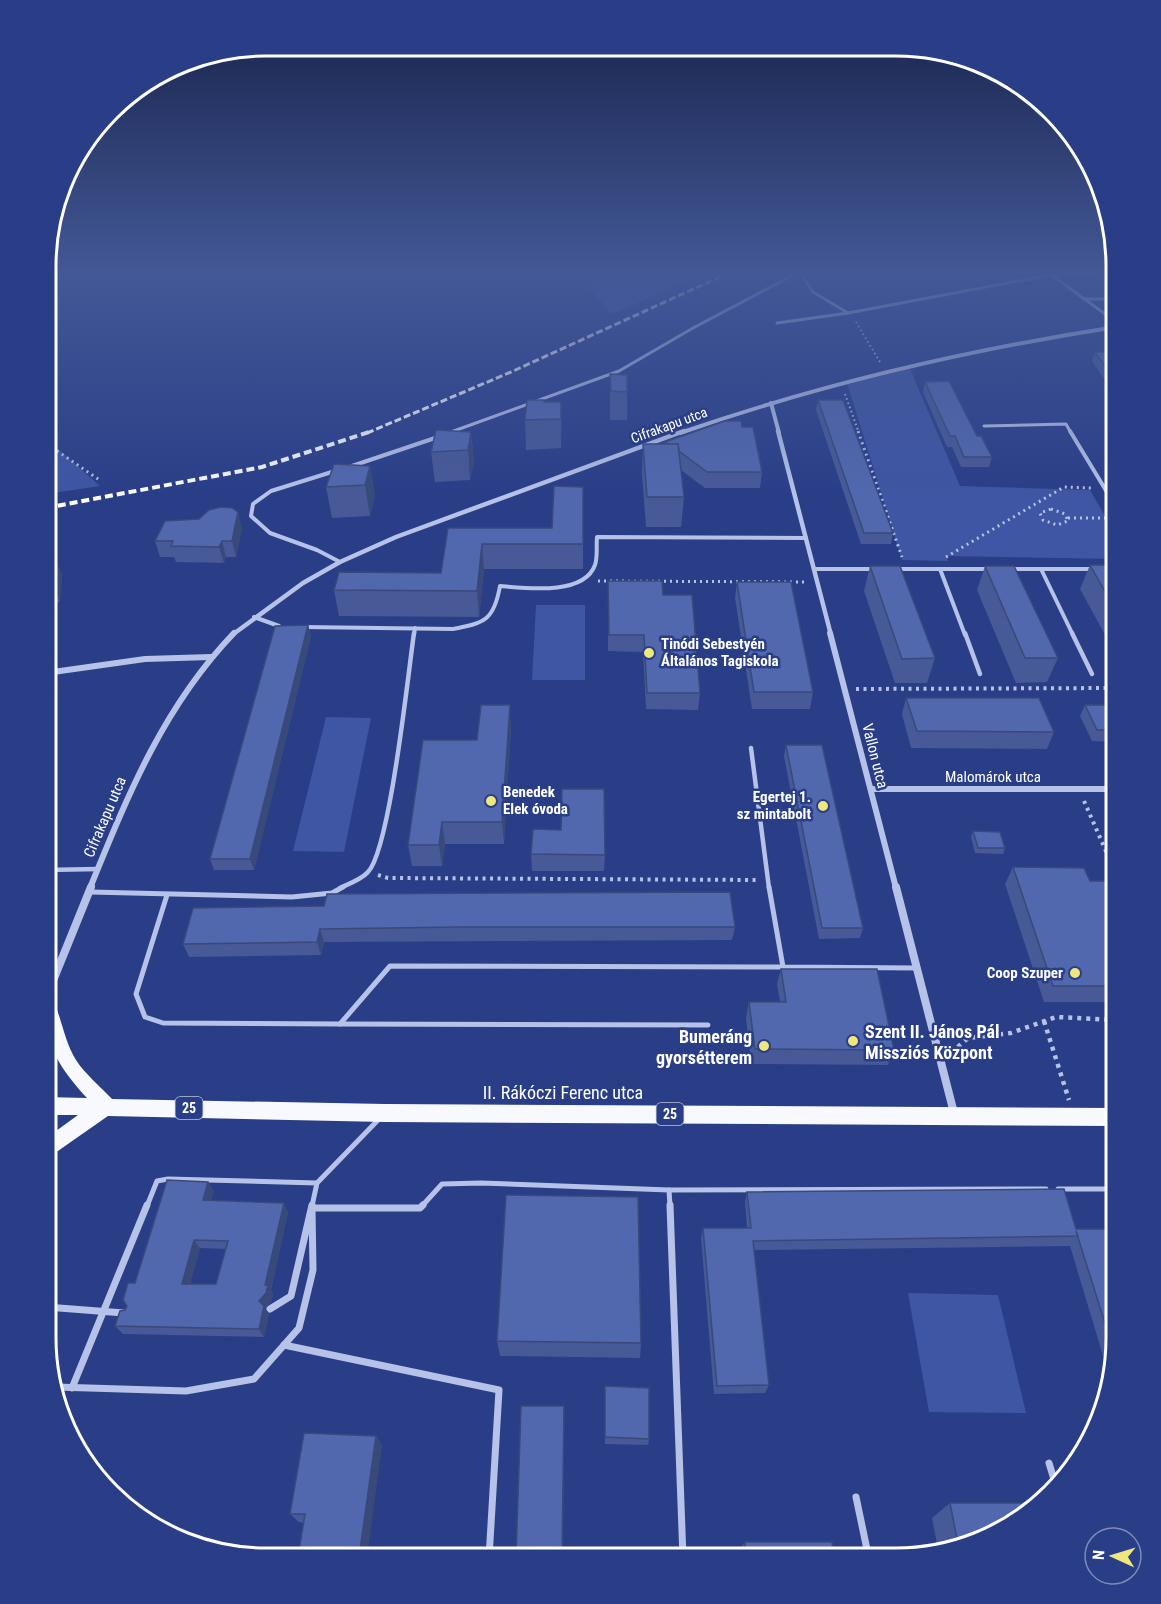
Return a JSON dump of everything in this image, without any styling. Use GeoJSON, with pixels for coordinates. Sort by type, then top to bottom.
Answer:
{"type":"FeatureCollection","features":[{"type":"Feature","properties":{"kind":"main road"},"geometry":{"type":"LineString","coordinates":[[56,1035],[70,1066],[106,1106],[56,1143]]}},
{"type":"Feature","properties":{"kind":"main road","name":"II. Rákóczi Ferenc utca"},"geometry":{"type":"LineString","coordinates":[[56,1106],[385,1113],[1105,1117]]}},
{"type":"Feature","properties":{"kind":"street","name":"Cifrakapu utca"},"geometry":{"type":"LineString","coordinates":[[56,973],[134,783],[186,690],[211,657],[237,630],[303,583],[340,562],[407,533],[771,403],[885,370],[1005,346]]}},
{"type":"Feature","properties":{"kind":"street","name":"Vallon utca"},"geometry":{"type":"LineString","coordinates":[[771,403],[955,1116]]}},
{"type":"Feature","properties":{"kind":"street"},"geometry":{"type":"LineString","coordinates":[[56,672],[146,659],[211,657]]}},
{"type":"Feature","properties":{"kind":"street","name":"Malomárok utca"},"geometry":{"type":"LineString","coordinates":[[871,789],[1106,789]]}},
{"type":"Feature","properties":{"kind":"lane"},"geometry":{"type":"LineString","coordinates":[[347,467],[413,446],[619,372],[664,346]]}},
{"type":"Feature","properties":{"kind":"lane"},"geometry":{"type":"LineString","coordinates":[[984,426],[1066,424],[1105,489]]}},
{"type":"Feature","properties":{"kind":"lane"},"geometry":{"type":"LineString","coordinates":[[336,471],[271,491],[253,504],[251,516],[259,527],[271,535],[311,547],[340,562]]}},
{"type":"Feature","properties":{"kind":"lane"},"geometry":{"type":"LineString","coordinates":[[298,626],[453,628],[472,626],[490,618],[497,606],[500,586],[554,589],[582,581],[594,568],[597,537],[806,538]]}},
{"type":"Feature","properties":{"kind":"lane"},"geometry":{"type":"LineString","coordinates":[[814,569],[883,569]]}},
{"type":"Feature","properties":{"kind":"lane"},"geometry":{"type":"LineString","coordinates":[[894,569],[996,569]]}},
{"type":"Feature","properties":{"kind":"lane"},"geometry":{"type":"LineString","coordinates":[[940,569],[980,674]]}},
{"type":"Feature","properties":{"kind":"lane"},"geometry":{"type":"LineString","coordinates":[[1007,569],[1094,569]]}},
{"type":"Feature","properties":{"kind":"lane"},"geometry":{"type":"LineString","coordinates":[[1041,569],[1092,674]]}},
{"type":"Feature","properties":{"kind":"lane"},"geometry":{"type":"LineString","coordinates":[[254,617],[275,626],[287,626]]}},
{"type":"Feature","properties":{"kind":"lane"},"geometry":{"type":"LineString","coordinates":[[88,892],[302,896],[333,892],[368,873],[378,856],[386,822],[415,628]]}},
{"type":"Feature","properties":{"kind":"lane"},"geometry":{"type":"LineString","coordinates":[[752,748],[768,880],[783,967]]}},
{"type":"Feature","properties":{"kind":"lane"},"geometry":{"type":"LineString","coordinates":[[56,870],[98,869]]}},
{"type":"Feature","properties":{"kind":"lane"},"geometry":{"type":"LineString","coordinates":[[167,895],[136,994],[145,1017],[163,1023],[708,1025]]}},
{"type":"Feature","properties":{"kind":"lane"},"geometry":{"type":"LineString","coordinates":[[340,1024],[390,966],[917,968]]}},
{"type":"Feature","properties":{"kind":"lane"},"geometry":{"type":"LineString","coordinates":[[270,1309],[291,1296],[317,1183],[385,1113]]}},
{"type":"Feature","properties":{"kind":"lane"},"geometry":{"type":"LineString","coordinates":[[72,1388],[157,1181],[168,1179],[317,1183]]}},
{"type":"Feature","properties":{"kind":"lane"},"geometry":{"type":"LineString","coordinates":[[312,1208],[420,1208],[442,1184],[481,1183],[669,1190],[1105,1189]]}},
{"type":"Feature","properties":{"kind":"lane"},"geometry":{"type":"LineString","coordinates":[[669,1190],[683,1548]]}},
{"type":"Feature","properties":{"kind":"lane"},"geometry":{"type":"LineString","coordinates":[[62,1388],[186,1391],[254,1379],[299,1328],[314,1270],[312,1208]]}},
{"type":"Feature","properties":{"kind":"lane"},"geometry":{"type":"LineString","coordinates":[[56,1308],[129,1313]]}},
{"type":"Feature","properties":{"kind":"lane"},"geometry":{"type":"LineString","coordinates":[[284,1345],[499,1390],[490,1548]]}},
{"type":"Feature","properties":{"kind":"lane"},"geometry":{"type":"LineString","coordinates":[[1049,1463],[1053,1477]]}},
{"type":"Feature","properties":{"kind":"lane"},"geometry":{"type":"LineString","coordinates":[[856,1497],[867,1548]]}},
{"type":"Feature","properties":{"kind":"path"},"geometry":{"type":"LineString","coordinates":[[871,346],[885,370]]}},
{"type":"Feature","properties":{"kind":"path"},"geometry":{"type":"LineString","coordinates":[[840,382],[906,569]]}},
{"type":"Feature","properties":{"kind":"path"},"geometry":{"type":"LineString","coordinates":[[56,451],[101,481]]}},
{"type":"Feature","properties":{"kind":"path"},"geometry":{"type":"LineString","coordinates":[[940,569],[937,562],[1064,487],[1105,489]]}},
{"type":"Feature","properties":{"kind":"path"},"geometry":{"type":"LineString","coordinates":[[1068,518],[1064,524],[1050,524],[1043,520],[1040,513],[1044,510],[1059,511],[1068,518],[1106,518]]}},
{"type":"Feature","properties":{"kind":"path"},"geometry":{"type":"LineString","coordinates":[[582,581],[818,582]]}},
{"type":"Feature","properties":{"kind":"path"},"geometry":{"type":"LineString","coordinates":[[1079,789],[1105,850]]}},
{"type":"Feature","properties":{"kind":"path"},"geometry":{"type":"LineString","coordinates":[[368,873],[388,878],[768,880]]}},
{"type":"Feature","properties":{"kind":"path"},"geometry":{"type":"LineString","coordinates":[[941,1061],[968,1038],[1011,1033],[1056,1017],[1105,1019]]}},
{"type":"Feature","properties":{"kind":"path"},"geometry":{"type":"LineString","coordinates":[[1044,1021],[1074,1117]]}},
{"type":"Feature","properties":{"kind":"shaded area"},"geometry":{"type":"Polygon","coordinates":[[[910,369],[960,486],[1090,490],[1106,517],[1106,559],[947,556],[948,561],[902,560],[847,383],[910,369]]]}},
{"type":"Feature","properties":{"kind":"shaded area"},"geometry":{"type":"Polygon","coordinates":[[[56,447],[100,486],[56,493],[56,447]]]}},
{"type":"Feature","properties":{"kind":"shaded area"},"geometry":{"type":"Polygon","coordinates":[[[536,605],[585,605],[585,680],[532,680],[536,605]]]}},
{"type":"Feature","properties":{"kind":"shaded area"},"geometry":{"type":"Polygon","coordinates":[[[326,717],[371,718],[344,852],[293,851],[326,717]]]}},
{"type":"Feature","properties":{"kind":"shaded area"},"geometry":{"type":"Polygon","coordinates":[[[908,1293],[998,1295],[1026,1413],[929,1412],[908,1293]]]}},
{"type":"Feature","properties":{"kind":"building"},"geometry":{"type":"Polygon","coordinates":[[[1095,352],[1106,352],[1106,368],[1095,352]]]}},
{"type":"Feature","properties":{"kind":"building"},"geometry":{"type":"Polygon","coordinates":[[[610,374],[627,375],[627,392],[611,391],[610,374]]]}},
{"type":"Feature","properties":{"kind":"building"},"geometry":{"type":"Polygon","coordinates":[[[949,381],[977,436],[981,436],[992,457],[964,457],[955,436],[950,436],[925,382],[949,381]]]}},
{"type":"Feature","properties":{"kind":"building"},"geometry":{"type":"Polygon","coordinates":[[[527,400],[561,402],[561,419],[525,420],[527,400]]]}},
{"type":"Feature","properties":{"kind":"building"},"geometry":{"type":"Polygon","coordinates":[[[818,400],[843,400],[893,533],[864,533],[818,400]]]}},
{"type":"Feature","properties":{"kind":"building"},"geometry":{"type":"Polygon","coordinates":[[[725,421],[741,421],[742,427],[753,427],[762,472],[707,472],[679,451],[678,444],[665,442],[725,421]]]}},
{"type":"Feature","properties":{"kind":"building"},"geometry":{"type":"Polygon","coordinates":[[[436,430],[471,432],[468,450],[431,452],[436,430]]]}},
{"type":"Feature","properties":{"kind":"building"},"geometry":{"type":"Polygon","coordinates":[[[643,444],[678,444],[684,497],[647,497],[643,444]]]}},
{"type":"Feature","properties":{"kind":"building"},"geometry":{"type":"Polygon","coordinates":[[[334,464],[370,466],[365,485],[326,487],[334,464]]]}},
{"type":"Feature","properties":{"kind":"building"},"geometry":{"type":"Polygon","coordinates":[[[554,486],[583,487],[583,544],[482,544],[477,591],[334,590],[339,572],[441,573],[448,528],[552,528],[554,486]]]}},
{"type":"Feature","properties":{"kind":"building"},"geometry":{"type":"Polygon","coordinates":[[[221,507],[232,508],[238,512],[232,541],[222,541],[219,547],[171,546],[173,541],[155,541],[165,521],[199,519],[209,510],[221,507]]]}},
{"type":"Feature","properties":{"kind":"building"},"geometry":{"type":"Polygon","coordinates":[[[1090,565],[1106,565],[1106,593],[1090,565]]]}},
{"type":"Feature","properties":{"kind":"building"},"geometry":{"type":"Polygon","coordinates":[[[870,566],[900,566],[935,658],[902,659],[870,566]]]}},
{"type":"Feature","properties":{"kind":"building"},"geometry":{"type":"Polygon","coordinates":[[[985,566],[1014,566],[1058,658],[1025,658],[985,566]]]}},
{"type":"Feature","properties":{"kind":"building"},"geometry":{"type":"Polygon","coordinates":[[[608,581],[662,581],[663,595],[692,595],[700,693],[647,693],[644,635],[609,635],[608,581]]]}},
{"type":"Feature","properties":{"kind":"building"},"geometry":{"type":"Polygon","coordinates":[[[737,582],[791,582],[813,692],[754,692],[737,582]]]}},
{"type":"Feature","properties":{"kind":"building"},"geometry":{"type":"Polygon","coordinates":[[[308,625],[250,859],[210,859],[275,626],[308,625]]]}},
{"type":"Feature","properties":{"kind":"building"},"geometry":{"type":"Polygon","coordinates":[[[906,698],[1039,698],[1054,732],[917,731],[906,698]]]}},
{"type":"Feature","properties":{"kind":"building"},"geometry":{"type":"Polygon","coordinates":[[[481,705],[510,705],[502,822],[442,822],[439,845],[408,845],[423,740],[477,740],[481,705]]]}},
{"type":"Feature","properties":{"kind":"building"},"geometry":{"type":"Polygon","coordinates":[[[1085,705],[1106,705],[1106,730],[1097,730],[1085,705]]]}},
{"type":"Feature","properties":{"kind":"building"},"geometry":{"type":"Polygon","coordinates":[[[786,745],[822,745],[863,928],[822,928],[786,745]]]}},
{"type":"Feature","properties":{"kind":"building"},"geometry":{"type":"Polygon","coordinates":[[[562,789],[604,789],[605,855],[531,854],[533,829],[561,830],[562,789]]]}},
{"type":"Feature","properties":{"kind":"building"},"geometry":{"type":"Polygon","coordinates":[[[973,831],[1000,832],[1005,848],[978,848],[973,831]]]}},
{"type":"Feature","properties":{"kind":"building","name":"Coop Szuper"},"geometry":{"type":"Polygon","coordinates":[[[1013,867],[1084,868],[1090,881],[1105,881],[1105,986],[1053,986],[1013,867]]]}},
{"type":"Feature","properties":{"kind":"building"},"geometry":{"type":"Polygon","coordinates":[[[730,892],[735,927],[320,929],[317,942],[183,944],[193,908],[324,906],[327,894],[730,892]]]}},
{"type":"Feature","properties":{"kind":"building"},"geometry":{"type":"Polygon","coordinates":[[[781,969],[877,969],[894,1050],[755,1049],[749,1002],[786,1002],[781,969]]]}},
{"type":"Feature","properties":{"kind":"building"},"geometry":{"type":"Polygon","coordinates":[[[167,1180],[208,1182],[203,1200],[284,1203],[265,1285],[268,1285],[266,1293],[259,1301],[264,1306],[259,1329],[115,1326],[120,1311],[125,1310],[127,1306],[123,1300],[128,1283],[135,1283],[167,1180]],[[194,1240],[182,1284],[216,1284],[228,1241],[194,1240]]]}},
{"type":"Feature","properties":{"kind":"building"},"geometry":{"type":"Polygon","coordinates":[[[1064,1189],[1076,1229],[1105,1229],[1105,1323],[1078,1236],[753,1241],[769,1385],[717,1386],[703,1228],[751,1228],[747,1192],[1064,1189]]]}},
{"type":"Feature","properties":{"kind":"building"},"geometry":{"type":"Polygon","coordinates":[[[506,1195],[638,1197],[641,1343],[497,1341],[506,1195]]]}},
{"type":"Feature","properties":{"kind":"building"},"geometry":{"type":"Polygon","coordinates":[[[605,1386],[649,1388],[649,1439],[605,1437],[605,1386]]]}},
{"type":"Feature","properties":{"kind":"building"},"geometry":{"type":"Polygon","coordinates":[[[521,1406],[564,1406],[562,1548],[516,1548],[521,1406]]]}},
{"type":"Feature","properties":{"kind":"building"},"geometry":{"type":"Polygon","coordinates":[[[304,1433],[376,1436],[360,1548],[299,1548],[305,1514],[290,1514],[304,1433]]]}},
{"type":"Feature","properties":{"kind":"building"},"geometry":{"type":"Polygon","coordinates":[[[950,1503],[1025,1503],[988,1527],[957,1539],[950,1503]]]}},
{"type":"Feature","properties":{"kind":"building"},"geometry":{"type":"Polygon","coordinates":[[[745,1542],[832,1542],[833,1548],[745,1548],[745,1542]]]}},
{"type":"Feature","properties":{"kind":"railway"},"geometry":{"type":"LineString","coordinates":[[371,431],[568,346]]}},
{"type":"Feature","properties":{"kind":"railway"},"geometry":{"type":"LineString","coordinates":[[56,506],[262,467],[371,431]]}},
{"type":"Feature","properties":{"kind":"railway"},"geometry":{"type":"LineString","coordinates":[[367,433],[371,431]]}},
{"type":"Feature","properties":{"kind":"place","name":"Tinódi Sebestyén Általános Tagiskola"},"geometry":{"type":"Point","coordinates":[649,653]}},
{"type":"Feature","properties":{"kind":"place","name":"Benedek Elek óvoda"},"geometry":{"type":"Point","coordinates":[491,801]}},
{"type":"Feature","properties":{"kind":"place","name":"Egertej 1. sz mintabolt"},"geometry":{"type":"Point","coordinates":[823,806]}},
{"type":"Feature","properties":{"kind":"place","name":"Coop Szuper"},"geometry":{"type":"Point","coordinates":[1075,973]}},
{"type":"Feature","properties":{"kind":"place","name":"Szent II. János Pál Missziós Központ"},"geometry":{"type":"Point","coordinates":[853,1041]}},
{"type":"Feature","properties":{"kind":"place","name":"Bumeráng gyorsétterem"},"geometry":{"type":"Point","coordinates":[764,1046]}}]}
